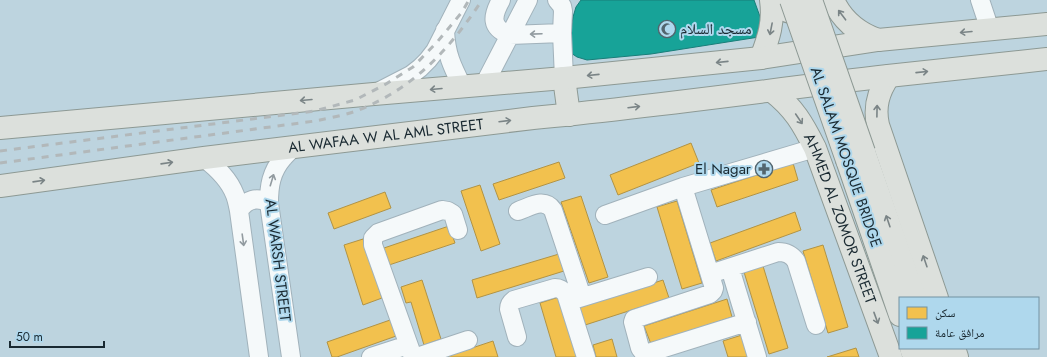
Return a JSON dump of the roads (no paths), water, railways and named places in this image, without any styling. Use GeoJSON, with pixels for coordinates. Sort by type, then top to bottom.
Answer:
{"type":"FeatureCollection","features":[{"type":"Feature","properties":{"kind":"main road"},"geometry":{"type":"LineString","coordinates":[[771,0],[781,9],[795,13],[810,12],[826,0]]}},
{"type":"Feature","properties":{"kind":"main road"},"geometry":{"type":"LineString","coordinates":[[761,58],[772,26],[771,0]]}},
{"type":"Feature","properties":{"kind":"main road","name":"AL SALAM MOSQUE BRIDGE"},"geometry":{"type":"LineString","coordinates":[[791,0],[915,297]]}},
{"type":"Feature","properties":{"kind":"main road","name":"AL SALAM MOSQUE BRIDGE"},"geometry":{"type":"LineString","coordinates":[[811,0],[899,311]]}},
{"type":"Feature","properties":{"kind":"main road"},"geometry":{"type":"LineString","coordinates":[[833,0],[839,11],[852,26],[868,37],[878,40]]}},
{"type":"Feature","properties":{"kind":"main road"},"geometry":{"type":"LineString","coordinates":[[0,128],[564,78],[761,58],[878,40],[1047,24]]}},
{"type":"Feature","properties":{"kind":"main road","name":"AL WAFAA W AL AML STREET"},"geometry":{"type":"LineString","coordinates":[[0,186],[294,147],[888,76],[1047,59]]}},
{"type":"Feature","properties":{"kind":"main road"},"geometry":{"type":"LineString","coordinates":[[888,76],[877,100],[876,117],[937,297]]}},
{"type":"Feature","properties":{"kind":"main road"},"geometry":{"type":"LineString","coordinates":[[564,78],[569,115]]}},
{"type":"Feature","properties":{"kind":"main road","name":"AHMED AL ZOMOR STREET"},"geometry":{"type":"LineString","coordinates":[[772,91],[792,109],[800,120],[815,148],[891,357]]}},
{"type":"Feature","properties":{"kind":"main road"},"geometry":{"type":"LineString","coordinates":[[815,148],[823,138],[834,131],[851,127],[868,130],[883,139]]}},
{"type":"Feature","properties":{"kind":"street"},"geometry":{"type":"LineString","coordinates":[[374,94],[411,75],[428,60],[435,51],[461,0]]}},
{"type":"Feature","properties":{"kind":"street"},"geometry":{"type":"LineString","coordinates":[[501,0],[495,10],[494,16],[495,23],[504,33],[510,35],[562,33]]}},
{"type":"Feature","properties":{"kind":"street"},"geometry":{"type":"LineString","coordinates":[[484,85],[528,0]]}},
{"type":"Feature","properties":{"kind":"street"},"geometry":{"type":"LineString","coordinates":[[557,0],[562,6],[563,11],[562,33],[564,78]]}},
{"type":"Feature","properties":{"kind":"street"},"geometry":{"type":"LineString","coordinates":[[980,0],[990,30]]}},
{"type":"Feature","properties":{"kind":"street"},"geometry":{"type":"LineString","coordinates":[[445,29],[448,55],[452,67],[462,86]]}},
{"type":"Feature","properties":{"kind":"street","name":"AL WARSH STREET"},"geometry":{"type":"LineString","coordinates":[[291,357],[269,203],[269,187],[274,172],[282,158],[294,147]]}},
{"type":"Feature","properties":{"kind":"street"},"geometry":{"type":"LineString","coordinates":[[605,214],[683,187],[815,148]]}},
{"type":"Feature","properties":{"kind":"street","name":"AL WARSH STREET"},"geometry":{"type":"LineString","coordinates":[[204,158],[217,168],[227,180],[235,195],[239,211],[259,357]]}},
{"type":"Feature","properties":{"kind":"street"},"geometry":{"type":"LineString","coordinates":[[683,187],[714,288],[710,294],[636,317],[633,320],[633,324],[641,350],[643,352],[648,352],[747,322]]}},
{"type":"Feature","properties":{"kind":"street"},"geometry":{"type":"LineString","coordinates":[[239,211],[245,203],[250,200],[260,199],[269,203]]}},
{"type":"Feature","properties":{"kind":"street"},"geometry":{"type":"LineString","coordinates":[[518,211],[541,203],[548,204],[553,210],[575,299],[586,357]]}},
{"type":"Feature","properties":{"kind":"street"},"geometry":{"type":"LineString","coordinates":[[413,353],[373,245],[373,238],[378,233],[442,210],[453,214],[458,230]]}},
{"type":"Feature","properties":{"kind":"street"},"geometry":{"type":"LineString","coordinates":[[710,274],[778,252],[784,252],[793,256],[796,261],[816,325]]}},
{"type":"Feature","properties":{"kind":"street"},"geometry":{"type":"LineString","coordinates":[[730,268],[757,357]]}},
{"type":"Feature","properties":{"kind":"street"},"geometry":{"type":"LineString","coordinates":[[517,337],[509,310],[510,304],[514,300],[555,288],[561,289],[575,299],[648,277]]}},
{"type":"Feature","properties":{"kind":"street"},"geometry":{"type":"LineString","coordinates":[[371,357],[413,353],[468,340]]}},
{"type":"Feature","properties":{"kind":"railway"},"geometry":{"type":"LineString","coordinates":[[0,151],[315,111],[355,100],[386,84],[413,67],[438,41],[462,12],[469,0]]}},
{"type":"Feature","properties":{"kind":"railway"},"geometry":{"type":"LineString","coordinates":[[0,163],[315,121],[354,112],[379,101],[397,90],[429,65],[444,51],[482,0]]}},
{"type":"Feature","properties":{"kind":"place","name":"مسجد السلام"},"geometry":{"type":"Point","coordinates":[667,29]}},
{"type":"Feature","properties":{"kind":"place","name":"El Nagar"},"geometry":{"type":"Point","coordinates":[764,169]}}]}
